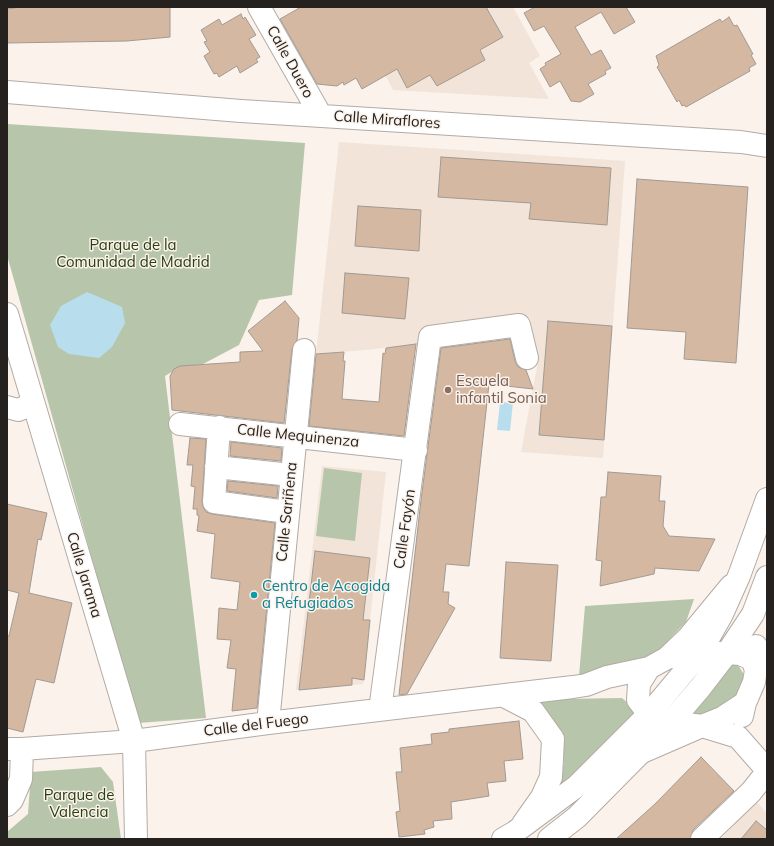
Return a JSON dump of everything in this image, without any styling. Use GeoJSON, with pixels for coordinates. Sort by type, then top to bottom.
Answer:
{"type":"FeatureCollection","features":[{"type":"Feature","properties":{"kind":"street","name":"Calle Duero"},"geometry":{"type":"LineString","coordinates":[[259,7],[321,116]]}},
{"type":"Feature","properties":{"kind":"street","name":"Calle Miraflores"},"geometry":{"type":"LineString","coordinates":[[7,92],[321,116],[741,142],[767,146]]}},
{"type":"Feature","properties":{"kind":"street"},"geometry":{"type":"LineString","coordinates":[[741,142],[767,137]]}},
{"type":"Feature","properties":{"kind":"street","name":"Calle Jarama"},"geometry":{"type":"LineString","coordinates":[[7,314],[32,404],[134,741],[136,839]]}},
{"type":"Feature","properties":{"kind":"street","name":"Calle Fayón"},"geometry":{"type":"LineString","coordinates":[[380,710],[430,337],[519,325],[527,358]]}},
{"type":"Feature","properties":{"kind":"street","name":"Calle Sariñena"},"geometry":{"type":"LineString","coordinates":[[268,723],[287,512],[304,350]]}},
{"type":"Feature","properties":{"kind":"street"},"geometry":{"type":"LineString","coordinates":[[7,408],[18,410],[32,404]]}},
{"type":"Feature","properties":{"kind":"street","name":"Calle Mequinenza"},"geometry":{"type":"LineString","coordinates":[[180,424],[295,435],[416,450]]}},
{"type":"Feature","properties":{"kind":"street"},"geometry":{"type":"LineString","coordinates":[[219,427],[214,502],[287,512]]}},
{"type":"Feature","properties":{"kind":"street"},"geometry":{"type":"LineString","coordinates":[[216,467],[291,475]]}},
{"type":"Feature","properties":{"kind":"street"},"geometry":{"type":"LineString","coordinates":[[503,839],[521,828],[577,786],[644,707],[700,653],[722,614],[739,576],[767,500]]}},
{"type":"Feature","properties":{"kind":"street"},"geometry":{"type":"LineString","coordinates":[[644,707],[639,684],[658,663],[688,638],[739,576]]}},
{"type":"Feature","properties":{"kind":"street"},"geometry":{"type":"LineString","coordinates":[[702,839],[751,792],[767,771],[738,737],[745,703],[754,682],[761,653],[749,629],[760,610],[767,577]]}},
{"type":"Feature","properties":{"kind":"street"},"geometry":{"type":"LineString","coordinates":[[549,839],[577,817],[671,722],[760,610]]}},
{"type":"Feature","properties":{"kind":"street","name":"Calle del Fuego"},"geometry":{"type":"LineString","coordinates":[[15,749],[134,741],[268,723],[504,696],[586,685],[607,677],[700,653],[761,653]]}},
{"type":"Feature","properties":{"kind":"street","name":"Calle del Fuego"},"geometry":{"type":"LineString","coordinates":[[586,685],[614,688],[629,692],[644,707],[671,722],[702,726],[738,737]]}},
{"type":"Feature","properties":{"kind":"street"},"geometry":{"type":"LineString","coordinates":[[504,696],[533,711],[553,739],[551,777],[542,797],[521,828]]}},
{"type":"Feature","properties":{"kind":"street"},"geometry":{"type":"LineString","coordinates":[[640,753],[722,718],[745,703]]}},
{"type":"Feature","properties":{"kind":"street"},"geometry":{"type":"LineString","coordinates":[[7,805],[12,800],[21,779],[15,749]]}},
{"type":"Feature","properties":{"kind":"shaded area"},"geometry":{"type":"Polygon","coordinates":[[[350,7],[513,7],[540,56],[529,63],[549,99],[393,90],[350,7]]]}},
{"type":"Feature","properties":{"kind":"shaded area"},"geometry":{"type":"Polygon","coordinates":[[[339,142],[625,161],[603,458],[521,452],[537,367],[530,317],[419,334],[417,344],[316,354],[339,142]]]}},
{"type":"Feature","properties":{"kind":"shaded area"},"geometry":{"type":"Polygon","coordinates":[[[322,466],[386,472],[363,684],[296,690],[322,466]]]}},
{"type":"Feature","properties":{"kind":"shaded area"},"geometry":{"type":"Polygon","coordinates":[[[756,801],[767,813],[767,839],[721,839],[756,801]]]}},
{"type":"Feature","properties":{"kind":"green space","name":"Parque de la Comunidad de Madrid"},"geometry":{"type":"Polygon","coordinates":[[[7,124],[305,143],[292,295],[259,300],[239,345],[203,364],[180,367],[165,376],[206,718],[138,723],[7,255],[7,124]]]}},
{"type":"Feature","properties":{"kind":"green space"},"geometry":{"type":"Polygon","coordinates":[[[324,468],[362,473],[355,541],[316,536],[324,468]]]}},
{"type":"Feature","properties":{"kind":"green space"},"geometry":{"type":"Polygon","coordinates":[[[694,599],[686,622],[659,650],[634,663],[579,676],[585,606],[694,599]]]}},
{"type":"Feature","properties":{"kind":"green space"},"geometry":{"type":"Polygon","coordinates":[[[727,662],[738,665],[743,673],[744,684],[740,694],[706,716],[688,715],[727,662]]]}},
{"type":"Feature","properties":{"kind":"green space"},"geometry":{"type":"Polygon","coordinates":[[[622,698],[636,710],[635,717],[627,727],[552,794],[564,764],[564,740],[553,719],[537,703],[562,699],[622,698]]]}},
{"type":"Feature","properties":{"kind":"green space","name":"Parque de Valencia"},"geometry":{"type":"Polygon","coordinates":[[[101,767],[113,782],[121,839],[7,839],[7,832],[28,814],[31,772],[101,767]]]}},
{"type":"Feature","properties":{"kind":"water"},"geometry":{"type":"Polygon","coordinates":[[[87,292],[122,307],[125,323],[112,347],[99,358],[69,354],[58,347],[50,325],[61,306],[87,292]]]}},
{"type":"Feature","properties":{"kind":"water"},"geometry":{"type":"Polygon","coordinates":[[[500,402],[513,403],[510,431],[497,430],[500,402]]]}},
{"type":"Feature","properties":{"kind":"building"},"geometry":{"type":"Polygon","coordinates":[[[21,7],[170,7],[170,37],[127,41],[7,43],[7,9],[21,7]]]}},
{"type":"Feature","properties":{"kind":"building"},"geometry":{"type":"Polygon","coordinates":[[[301,7],[486,7],[503,37],[480,50],[485,60],[437,86],[430,75],[407,88],[397,69],[362,89],[356,78],[344,85],[343,82],[337,86],[317,84],[280,19],[301,7]]]}},
{"type":"Feature","properties":{"kind":"building"},"geometry":{"type":"Polygon","coordinates":[[[535,7],[626,7],[635,22],[614,34],[601,12],[575,27],[591,55],[601,50],[611,68],[605,71],[606,74],[588,84],[594,94],[580,102],[571,101],[560,81],[550,87],[540,69],[546,65],[545,63],[561,54],[544,26],[534,31],[524,13],[535,7]]]}},
{"type":"Feature","properties":{"kind":"building"},"geometry":{"type":"Polygon","coordinates":[[[241,14],[243,19],[245,17],[256,35],[249,39],[260,57],[256,59],[258,62],[240,73],[237,66],[219,77],[217,73],[214,74],[204,56],[210,52],[204,42],[207,41],[201,30],[219,19],[222,25],[241,14]]]}},
{"type":"Feature","properties":{"kind":"building"},"geometry":{"type":"Polygon","coordinates":[[[729,17],[734,26],[737,25],[753,54],[751,55],[756,64],[749,68],[750,71],[686,107],[684,105],[682,106],[679,100],[677,102],[657,67],[659,65],[656,56],[720,19],[722,22],[729,17]]]}},
{"type":"Feature","properties":{"kind":"building"},"geometry":{"type":"Polygon","coordinates":[[[441,157],[611,168],[607,225],[529,219],[531,203],[438,197],[441,157]]]}},
{"type":"Feature","properties":{"kind":"building"},"geometry":{"type":"Polygon","coordinates":[[[637,179],[748,187],[736,363],[684,359],[686,332],[627,328],[637,179]]]}},
{"type":"Feature","properties":{"kind":"building"},"geometry":{"type":"Polygon","coordinates":[[[358,206],[421,210],[419,251],[355,246],[358,206]]]}},
{"type":"Feature","properties":{"kind":"building"},"geometry":{"type":"Polygon","coordinates":[[[345,273],[409,278],[405,319],[342,313],[345,273]]]}},
{"type":"Feature","properties":{"kind":"building"},"geometry":{"type":"Polygon","coordinates":[[[285,301],[299,318],[297,340],[292,349],[284,423],[172,410],[170,376],[174,369],[180,366],[240,362],[240,352],[263,351],[248,331],[285,301]]]}},
{"type":"Feature","properties":{"kind":"building"},"geometry":{"type":"Polygon","coordinates":[[[548,321],[612,326],[604,440],[539,435],[548,321]]]}},
{"type":"Feature","properties":{"kind":"building"},"geometry":{"type":"Polygon","coordinates":[[[510,339],[515,361],[518,367],[526,370],[533,389],[489,384],[469,566],[446,564],[443,592],[449,592],[448,604],[455,608],[407,694],[399,695],[421,500],[441,348],[510,339]]]}},
{"type":"Feature","properties":{"kind":"building"},"geometry":{"type":"Polygon","coordinates":[[[416,344],[404,436],[309,426],[316,354],[344,352],[343,361],[345,361],[342,399],[379,402],[383,353],[385,354],[386,348],[416,344]]]}},
{"type":"Feature","properties":{"kind":"building"},"geometry":{"type":"Polygon","coordinates":[[[190,438],[206,439],[202,501],[206,512],[275,523],[257,708],[232,711],[236,669],[227,668],[231,640],[217,639],[219,608],[237,610],[240,582],[211,578],[215,534],[197,531],[199,516],[197,515],[197,509],[193,509],[195,487],[191,486],[193,465],[187,465],[190,438]]]}},
{"type":"Feature","properties":{"kind":"building"},"geometry":{"type":"Polygon","coordinates":[[[231,442],[282,448],[281,461],[230,456],[231,442]]]}},
{"type":"Feature","properties":{"kind":"building"},"geometry":{"type":"Polygon","coordinates":[[[608,472],[661,476],[659,501],[665,501],[663,526],[669,536],[715,539],[699,571],[655,568],[654,574],[600,586],[602,561],[596,560],[601,497],[606,497],[608,472]]]}},
{"type":"Feature","properties":{"kind":"building"},"geometry":{"type":"Polygon","coordinates":[[[228,481],[278,486],[277,498],[227,491],[228,481]]]}},
{"type":"Feature","properties":{"kind":"building"},"geometry":{"type":"Polygon","coordinates":[[[7,504],[47,513],[41,540],[38,539],[29,593],[72,603],[54,683],[36,679],[23,732],[7,728],[7,636],[9,636],[19,593],[7,590],[7,504]]]}},
{"type":"Feature","properties":{"kind":"building"},"geometry":{"type":"Polygon","coordinates":[[[315,551],[370,558],[363,620],[370,620],[364,680],[352,678],[352,685],[299,690],[315,551]]]}},
{"type":"Feature","properties":{"kind":"building"},"geometry":{"type":"Polygon","coordinates":[[[506,562],[558,565],[551,661],[500,658],[506,562]]]}},
{"type":"Feature","properties":{"kind":"building"},"geometry":{"type":"Polygon","coordinates":[[[519,721],[523,759],[504,761],[506,781],[487,783],[489,796],[451,802],[452,819],[433,821],[434,827],[424,830],[425,834],[399,837],[396,812],[400,811],[396,772],[402,772],[400,748],[432,744],[431,734],[449,732],[449,729],[519,721]]]}},
{"type":"Feature","properties":{"kind":"building"},"geometry":{"type":"Polygon","coordinates":[[[701,757],[734,791],[693,830],[690,839],[616,839],[655,804],[701,757]]]}},
{"type":"Feature","properties":{"kind":"building"},"geometry":{"type":"Polygon","coordinates":[[[756,821],[767,830],[767,839],[741,839],[756,821]]]}},
{"type":"Feature","properties":{"kind":"place","name":"Escuela infantil Sonia"},"geometry":{"type":"Point","coordinates":[448,390]}},
{"type":"Feature","properties":{"kind":"place","name":"Centro de Acogida a Refugiados"},"geometry":{"type":"Point","coordinates":[254,595]}}]}
